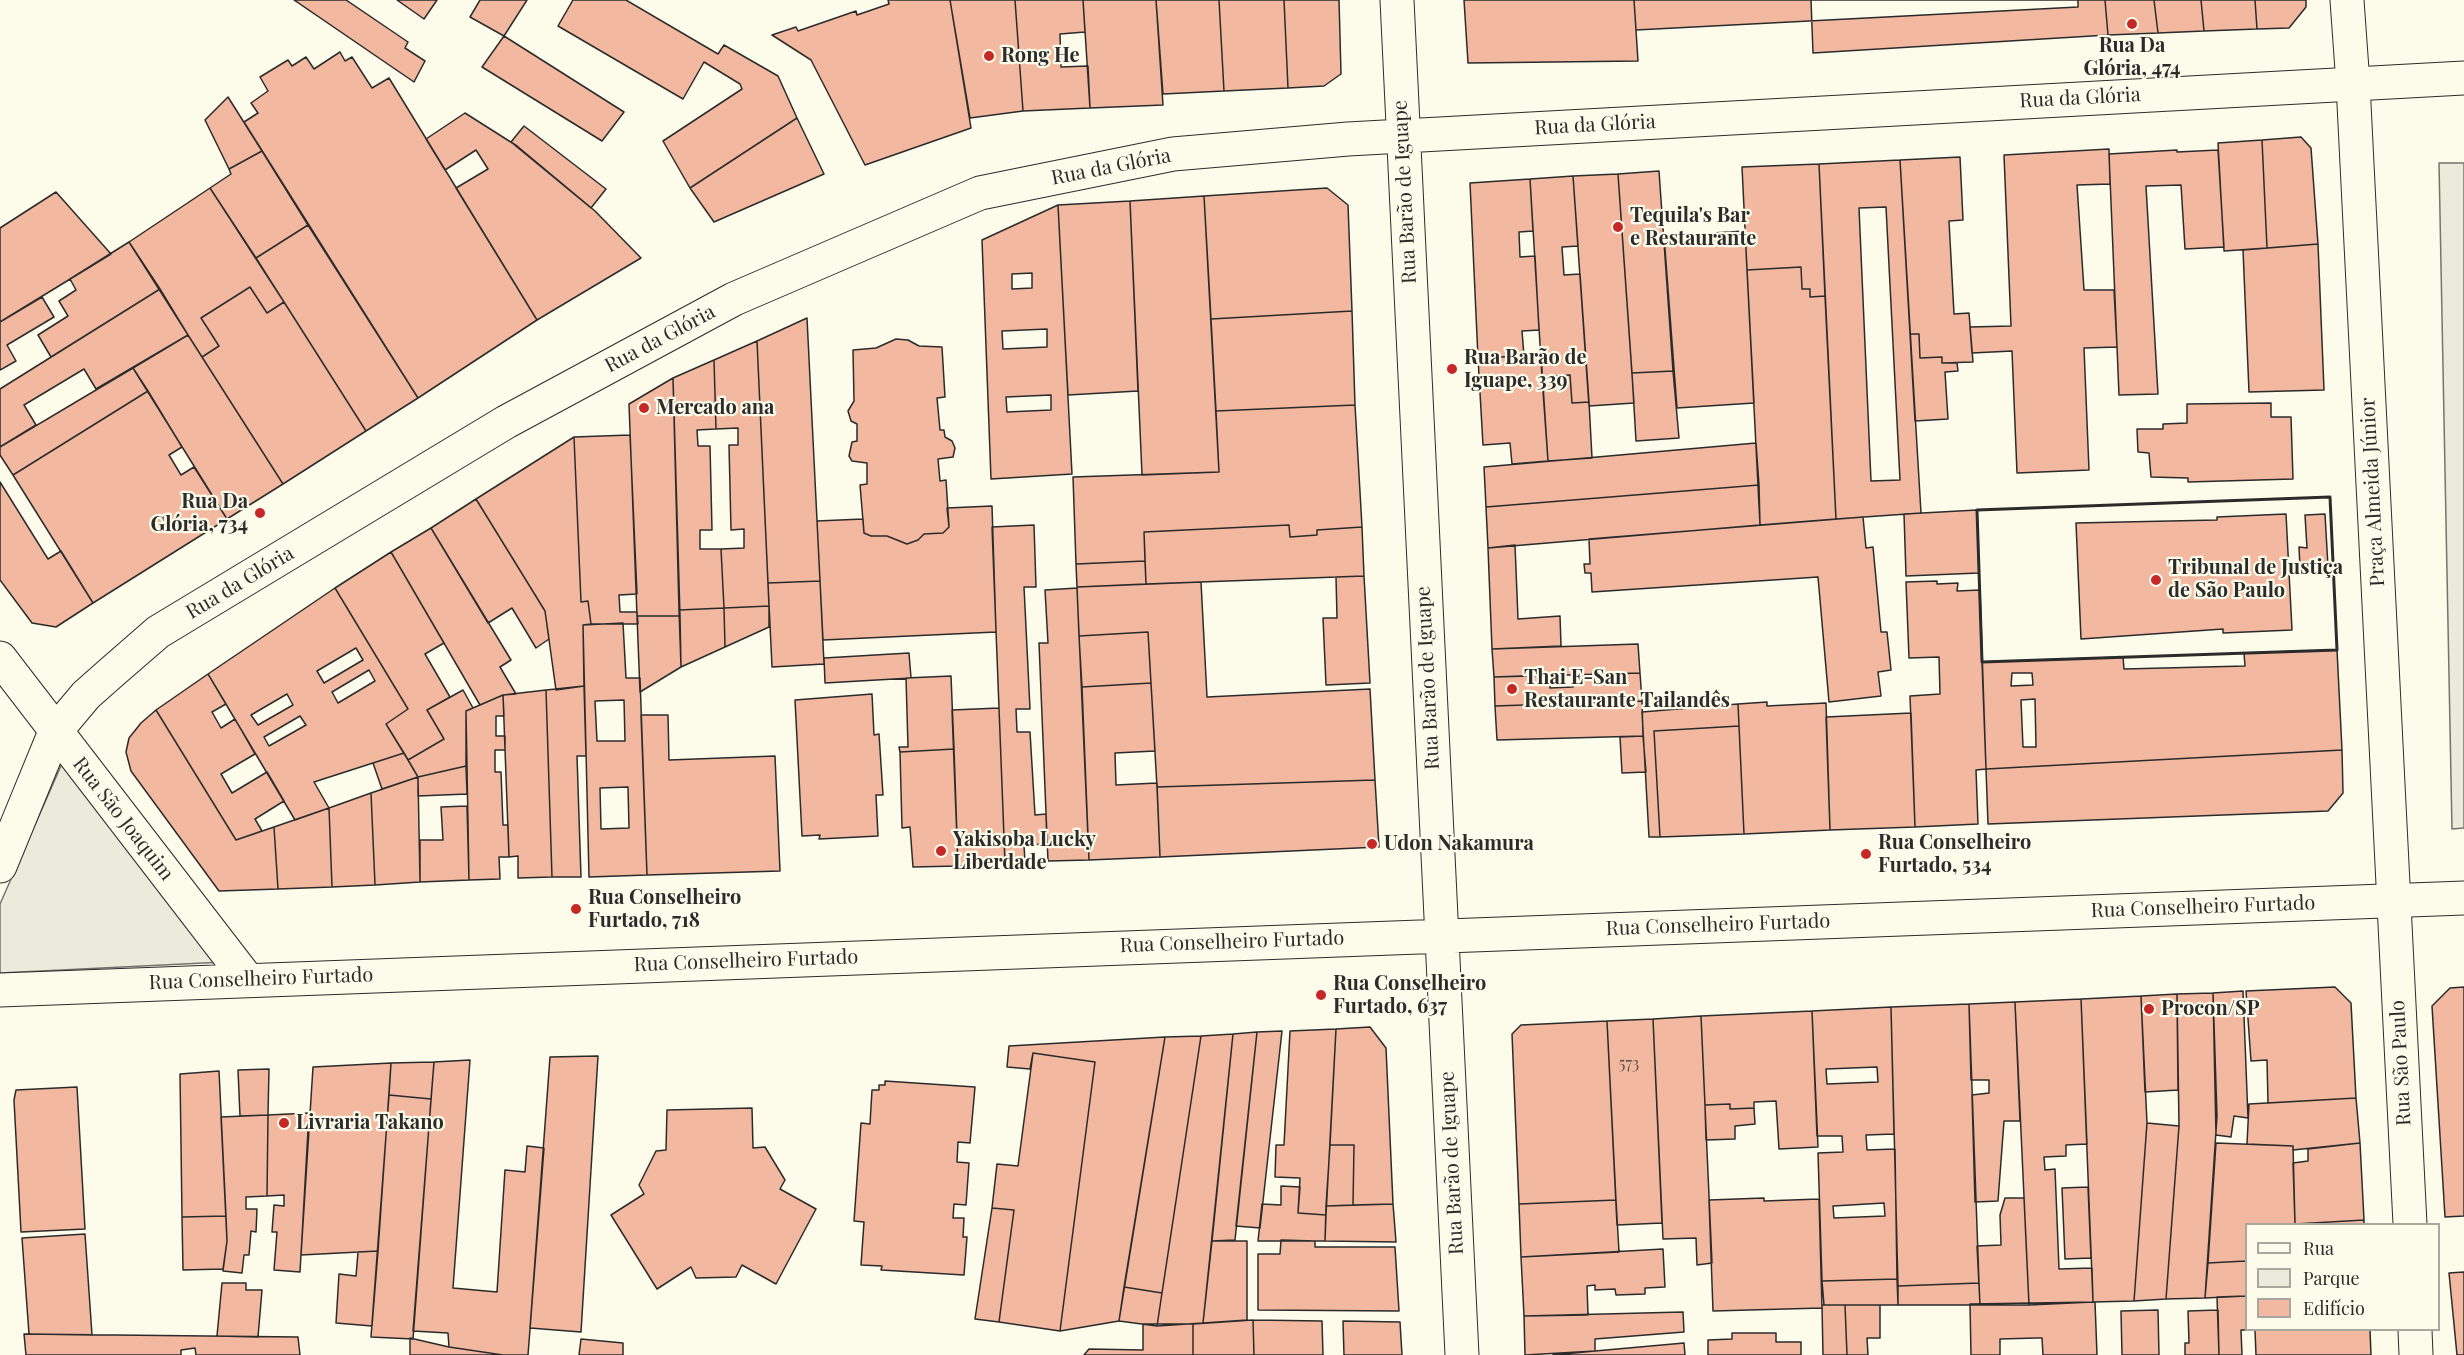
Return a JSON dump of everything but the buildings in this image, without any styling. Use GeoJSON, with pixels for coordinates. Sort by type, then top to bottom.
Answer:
{"type":"FeatureCollection","features":[{"type":"Feature","properties":{"kind":"street","name":"Rua Barão de Iguape"},"geometry":{"type":"LineString","coordinates":[[1397,0],[1440,935],[1462,1355]]}},
{"type":"Feature","properties":{"kind":"street","name":"Praça Almeida Júnior"},"geometry":{"type":"LineString","coordinates":[[2347,0],[2354,84],[2393,901]]}},
{"type":"Feature","properties":{"kind":"street","name":"Rua da Glória"},"geometry":{"type":"LineString","coordinates":[[0,866],[55,732],[86,694],[158,632],[506,422],[734,299],[980,193],[1173,154],[1402,135],[2464,78]]}},
{"type":"Feature","properties":{"kind":"street","name":"Rua São Joaquim"},"geometry":{"type":"LineString","coordinates":[[0,658],[248,979]]}},
{"type":"Feature","properties":{"kind":"street","name":"Rua Conselheiro Furtado"},"geometry":{"type":"LineString","coordinates":[[0,990],[2464,897]]}},
{"type":"Feature","properties":{"kind":"street","name":"Rua São Paulo"},"geometry":{"type":"LineString","coordinates":[[2393,901],[2410,1223]]}},
{"type":"Feature","properties":{"kind":"street"},"geometry":{"type":"LineString","coordinates":[[2415,1331],[2416,1355]]}},
{"type":"Feature","properties":{"kind":"green space"},"geometry":{"type":"Polygon","coordinates":[[[2439,163],[2464,163],[2464,828],[2452,829],[2439,163]]]}},
{"type":"Feature","properties":{"kind":"green space"},"geometry":{"type":"Polygon","coordinates":[[[64,759],[224,962],[0,973],[0,904],[64,759]]]}},
{"type":"Feature","properties":{"kind":"wall"},"geometry":{"type":"LineString","coordinates":[[2330,497],[2337,650],[1982,662],[1977,510],[2330,497]]}},
{"type":"Feature","properties":{"kind":"place","name":"Rua Da Glória, 474"},"geometry":{"type":"Point","coordinates":[2132,24]}},
{"type":"Feature","properties":{"kind":"place","name":"Rong He"},"geometry":{"type":"Point","coordinates":[989,56]}},
{"type":"Feature","properties":{"kind":"place","name":"Tequila's Bar e Restaurante"},"geometry":{"type":"Point","coordinates":[1618,227]}},
{"type":"Feature","properties":{"kind":"place","name":"Rua Barão de Iguape, 339"},"geometry":{"type":"Point","coordinates":[1452,369]}},
{"type":"Feature","properties":{"kind":"place","name":"Mercado ana"},"geometry":{"type":"Point","coordinates":[644,408]}},
{"type":"Feature","properties":{"kind":"place","name":"Rua Da Glória, 734"},"geometry":{"type":"Point","coordinates":[260,513]}},
{"type":"Feature","properties":{"kind":"place","name":"Tribunal de Justiça de São Paulo"},"geometry":{"type":"Point","coordinates":[2156,580]}},
{"type":"Feature","properties":{"kind":"place","name":"Thai E-San Restaurante Tailandês"},"geometry":{"type":"Point","coordinates":[1512,689]}},
{"type":"Feature","properties":{"kind":"place","name":"Udon Nakamura"},"geometry":{"type":"Point","coordinates":[1372,844]}},
{"type":"Feature","properties":{"kind":"place","name":"Yakisoba Lucky Liberdade"},"geometry":{"type":"Point","coordinates":[941,851]}},
{"type":"Feature","properties":{"kind":"place","name":"Rua Conselheiro Furtado, 534"},"geometry":{"type":"Point","coordinates":[1866,854]}},
{"type":"Feature","properties":{"kind":"place","name":"Rua Conselheiro Furtado, 718"},"geometry":{"type":"Point","coordinates":[576,909]}},
{"type":"Feature","properties":{"kind":"place","name":"Rua Conselheiro Furtado, 637"},"geometry":{"type":"Point","coordinates":[1321,995]}},
{"type":"Feature","properties":{"kind":"place","name":"Procon/SP"},"geometry":{"type":"Point","coordinates":[2149,1009]}},
{"type":"Feature","properties":{"kind":"place","name":"Livraria Takano"},"geometry":{"type":"Point","coordinates":[284,1123]}}]}
